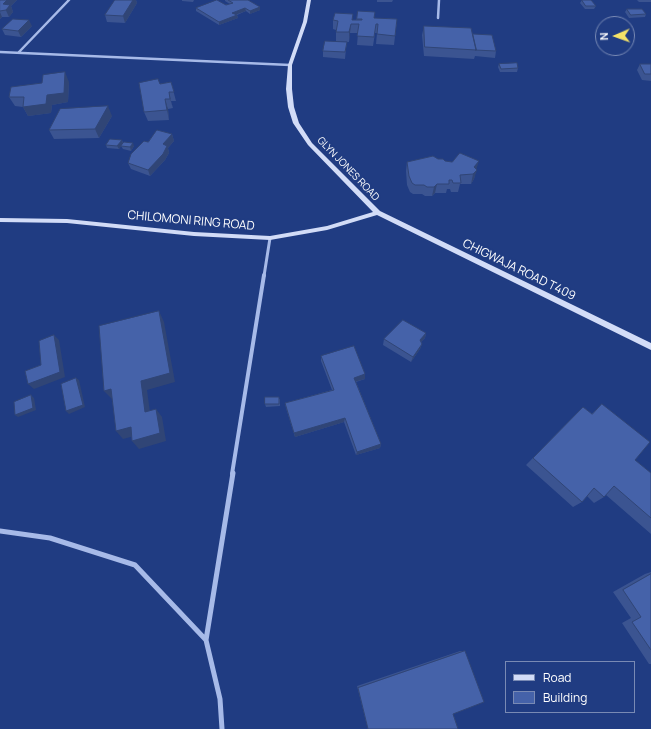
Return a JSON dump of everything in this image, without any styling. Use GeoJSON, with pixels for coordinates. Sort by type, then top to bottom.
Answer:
{"type":"FeatureCollection","features":[{"type":"Feature","properties":{"kind":"street"},"geometry":{"type":"LineString","coordinates":[[19,52],[69,0]]}},
{"type":"Feature","properties":{"kind":"street","name":"GLYN JONES ROAD"},"geometry":{"type":"LineString","coordinates":[[309,0],[305,22],[290,65],[288,89],[291,107],[296,123],[310,144],[378,213]]}},
{"type":"Feature","properties":{"kind":"street"},"geometry":{"type":"LineString","coordinates":[[438,18],[439,0]]}},
{"type":"Feature","properties":{"kind":"street"},"geometry":{"type":"LineString","coordinates":[[0,52],[290,65]]}},
{"type":"Feature","properties":{"kind":"street","name":"CHILOMONI RING ROAD"},"geometry":{"type":"LineString","coordinates":[[0,220],[67,221],[194,234],[270,238],[327,228],[378,213]]}},
{"type":"Feature","properties":{"kind":"street","name":"CHIGWAJA ROAD T409"},"geometry":{"type":"LineString","coordinates":[[378,213],[651,347]]}},
{"type":"Feature","properties":{"kind":"street"},"geometry":{"type":"LineString","coordinates":[[222,729],[220,699],[206,640],[270,238]]}},
{"type":"Feature","properties":{"kind":"street"},"geometry":{"type":"LineString","coordinates":[[0,531],[50,538],[135,565],[206,640]]}},
{"type":"Feature","properties":{"kind":"building"},"geometry":{"type":"Polygon","coordinates":[[[0,0],[7,0],[3,4],[10,5],[6,10],[0,11],[0,0]]]}},
{"type":"Feature","properties":{"kind":"building"},"geometry":{"type":"Polygon","coordinates":[[[115,0],[133,0],[123,16],[105,15],[115,0]]]}},
{"type":"Feature","properties":{"kind":"building"},"geometry":{"type":"Polygon","coordinates":[[[217,0],[226,5],[233,3],[228,0],[248,0],[260,7],[250,11],[245,8],[232,13],[237,15],[219,22],[196,8],[217,0]]]}},
{"type":"Feature","properties":{"kind":"building"},"geometry":{"type":"Polygon","coordinates":[[[582,0],[591,0],[596,6],[586,6],[582,0]]]}},
{"type":"Feature","properties":{"kind":"building"},"geometry":{"type":"Polygon","coordinates":[[[627,9],[642,9],[646,14],[631,15],[627,9]]]}},
{"type":"Feature","properties":{"kind":"building"},"geometry":{"type":"Polygon","coordinates":[[[358,11],[375,12],[374,18],[397,19],[395,36],[377,34],[378,24],[376,24],[374,37],[357,36],[359,24],[351,24],[349,32],[336,32],[338,21],[333,20],[335,13],[353,14],[352,20],[362,20],[357,19],[358,11]]]}},
{"type":"Feature","properties":{"kind":"building"},"geometry":{"type":"Polygon","coordinates":[[[13,19],[29,20],[18,31],[2,29],[13,19]]]}},
{"type":"Feature","properties":{"kind":"building"},"geometry":{"type":"Polygon","coordinates":[[[424,26],[471,28],[476,50],[425,47],[424,26]]]}},
{"type":"Feature","properties":{"kind":"building"},"geometry":{"type":"Polygon","coordinates":[[[473,34],[492,35],[496,51],[475,50],[473,34]]]}},
{"type":"Feature","properties":{"kind":"building"},"geometry":{"type":"Polygon","coordinates":[[[325,41],[347,42],[345,52],[323,51],[325,41]]]}},
{"type":"Feature","properties":{"kind":"building"},"geometry":{"type":"Polygon","coordinates":[[[517,63],[518,68],[501,69],[499,64],[517,63]]]}},
{"type":"Feature","properties":{"kind":"building"},"geometry":{"type":"Polygon","coordinates":[[[640,64],[651,64],[651,74],[645,74],[640,64]]]}},
{"type":"Feature","properties":{"kind":"building"},"geometry":{"type":"Polygon","coordinates":[[[65,72],[64,93],[47,95],[46,104],[23,107],[24,97],[9,97],[11,87],[42,83],[43,75],[65,72]]]}},
{"type":"Feature","properties":{"kind":"building"},"geometry":{"type":"Polygon","coordinates":[[[158,79],[160,84],[171,82],[174,92],[169,92],[170,99],[165,99],[167,110],[144,112],[139,83],[158,79]]]}},
{"type":"Feature","properties":{"kind":"building"},"geometry":{"type":"Polygon","coordinates":[[[108,106],[95,129],[49,130],[60,109],[108,106]]]}},
{"type":"Feature","properties":{"kind":"building"},"geometry":{"type":"Polygon","coordinates":[[[157,130],[172,134],[163,144],[167,146],[163,154],[148,170],[128,163],[131,154],[144,141],[148,142],[157,130]]]}},
{"type":"Feature","properties":{"kind":"building"},"geometry":{"type":"Polygon","coordinates":[[[110,139],[122,140],[117,146],[106,145],[110,139]]]}},
{"type":"Feature","properties":{"kind":"building"},"geometry":{"type":"Polygon","coordinates":[[[124,142],[133,143],[130,147],[121,146],[124,142]]]}},
{"type":"Feature","properties":{"kind":"building"},"geometry":{"type":"Polygon","coordinates":[[[460,153],[479,161],[474,167],[477,170],[473,174],[460,175],[461,183],[453,183],[452,180],[449,180],[449,184],[437,184],[434,187],[427,187],[412,183],[409,176],[407,162],[433,156],[438,159],[452,162],[460,153]]]}},
{"type":"Feature","properties":{"kind":"building"},"geometry":{"type":"Polygon","coordinates":[[[159,311],[170,373],[141,381],[145,412],[156,409],[160,433],[132,441],[131,427],[116,431],[111,389],[104,391],[99,326],[159,311]]]}},
{"type":"Feature","properties":{"kind":"building"},"geometry":{"type":"Polygon","coordinates":[[[403,320],[426,333],[420,340],[422,344],[413,357],[384,339],[403,320]]]}},
{"type":"Feature","properties":{"kind":"building"},"geometry":{"type":"Polygon","coordinates":[[[54,335],[60,372],[28,384],[25,371],[41,365],[39,341],[54,335]]]}},
{"type":"Feature","properties":{"kind":"building"},"geometry":{"type":"Polygon","coordinates":[[[354,346],[365,374],[354,378],[381,444],[357,452],[345,418],[294,433],[285,403],[334,390],[321,356],[354,346]]]}},
{"type":"Feature","properties":{"kind":"building"},"geometry":{"type":"Polygon","coordinates":[[[76,378],[83,405],[66,411],[61,384],[76,378]]]}},
{"type":"Feature","properties":{"kind":"building"},"geometry":{"type":"Polygon","coordinates":[[[31,395],[33,408],[15,415],[14,402],[31,395]]]}},
{"type":"Feature","properties":{"kind":"building"},"geometry":{"type":"Polygon","coordinates":[[[265,397],[279,397],[279,404],[265,404],[265,397]]]}},
{"type":"Feature","properties":{"kind":"building"},"geometry":{"type":"Polygon","coordinates":[[[602,404],[650,442],[635,460],[651,473],[651,518],[614,486],[604,497],[594,488],[582,502],[533,458],[583,407],[592,414],[602,404]]]}},
{"type":"Feature","properties":{"kind":"building"},"geometry":{"type":"Polygon","coordinates":[[[651,574],[651,650],[632,622],[641,617],[623,590],[651,574]]]}},
{"type":"Feature","properties":{"kind":"building"},"geometry":{"type":"Polygon","coordinates":[[[465,651],[484,702],[453,714],[458,729],[368,729],[358,688],[465,651]]]}}]}
